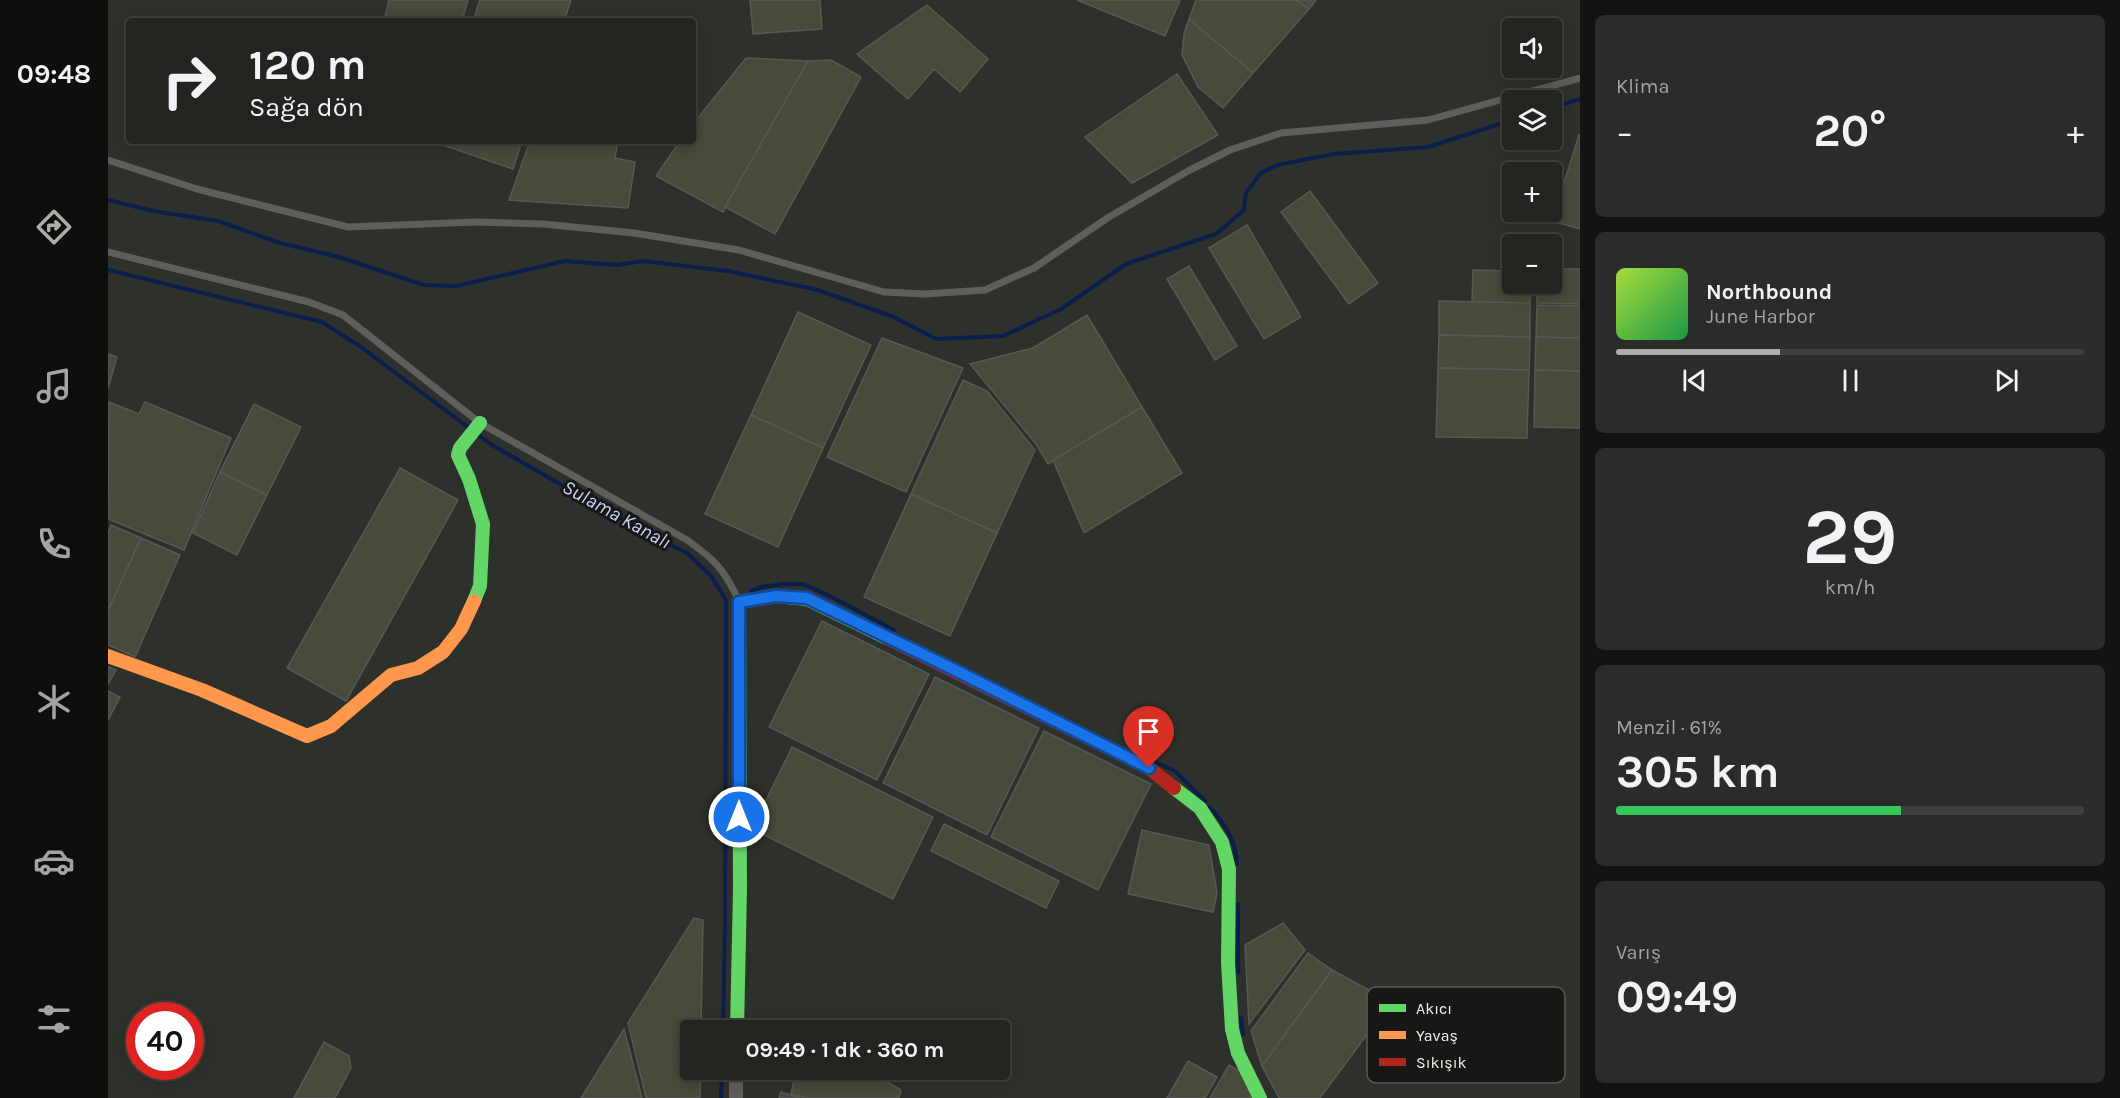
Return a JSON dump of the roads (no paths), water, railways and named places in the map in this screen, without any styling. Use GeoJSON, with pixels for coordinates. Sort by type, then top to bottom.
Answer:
{"type":"FeatureCollection","features":[{"type":"Feature","properties":{"kind":"street"},"geometry":{"type":"LineString","coordinates":[[108,656],[202,690],[307,736],[331,726],[392,675],[418,668],[443,652],[461,628],[480,586],[483,524],[469,479],[458,455],[460,448],[480,423]]}},
{"type":"Feature","properties":{"kind":"street"},"geometry":{"type":"LineString","coordinates":[[737,1020],[740,889],[739,602],[776,596],[807,598],[1149,768],[1200,808],[1222,842],[1229,868],[1228,963],[1232,1029],[1238,1053],[1260,1098]]}},
{"type":"Feature","properties":{"kind":"street"},"geometry":{"type":"LineString","coordinates":[[736,1080],[736,1098]]}},
{"type":"Feature","properties":{"kind":"lane"},"geometry":{"type":"LineString","coordinates":[[108,160],[197,189],[348,227],[475,222],[543,224],[634,233],[740,250],[884,292],[925,294],[985,290],[1034,268],[1109,217],[1188,171],[1230,150],[1281,133],[1428,120],[1580,78]]}},
{"type":"Feature","properties":{"kind":"lane"},"geometry":{"type":"LineString","coordinates":[[108,252],[309,302],[343,315],[480,423],[687,540],[712,558],[729,580],[739,602]]}},
{"type":"Feature","properties":{"kind":"waterway"},"geometry":{"type":"LineString","coordinates":[[1562,105],[1580,99]]}},
{"type":"Feature","properties":{"kind":"waterway"},"geometry":{"type":"LineString","coordinates":[[108,200],[153,211],[218,221],[280,243],[339,257],[424,285],[456,286],[565,261],[617,265],[643,261],[728,271],[818,290],[894,317],[936,339],[1003,336],[1061,309],[1126,264],[1216,234],[1244,210],[1246,193],[1261,173],[1277,165],[1334,154],[1428,147],[1502,123]]}},
{"type":"Feature","properties":{"kind":"waterway","name":"Sulama Kanalı"},"geometry":{"type":"LineString","coordinates":[[108,270],[322,322],[361,347],[469,428]]}},
{"type":"Feature","properties":{"kind":"waterway","name":"Sulama Kanalı"},"geometry":{"type":"LineString","coordinates":[[477,434],[560,484],[687,553],[711,576],[726,600],[723,1020]]}},
{"type":"Feature","properties":{"kind":"waterway"},"geometry":{"type":"LineString","coordinates":[[751,591],[762,587],[803,584],[894,630]]}},
{"type":"Feature","properties":{"kind":"waterway"},"geometry":{"type":"LineString","coordinates":[[1155,762],[1175,771],[1205,801]]}},
{"type":"Feature","properties":{"kind":"waterway"},"geometry":{"type":"LineString","coordinates":[[1210,807],[1229,833],[1237,864]]}},
{"type":"Feature","properties":{"kind":"waterway"},"geometry":{"type":"LineString","coordinates":[[1238,904],[1238,972]]}},
{"type":"Feature","properties":{"kind":"waterway"},"geometry":{"type":"LineString","coordinates":[[1241,1018],[1243,1034]]}},
{"type":"Feature","properties":{"kind":"waterway","name":"Sulama Kanalı"},"geometry":{"type":"LineString","coordinates":[[721,1098],[722,1080]]}}]}
